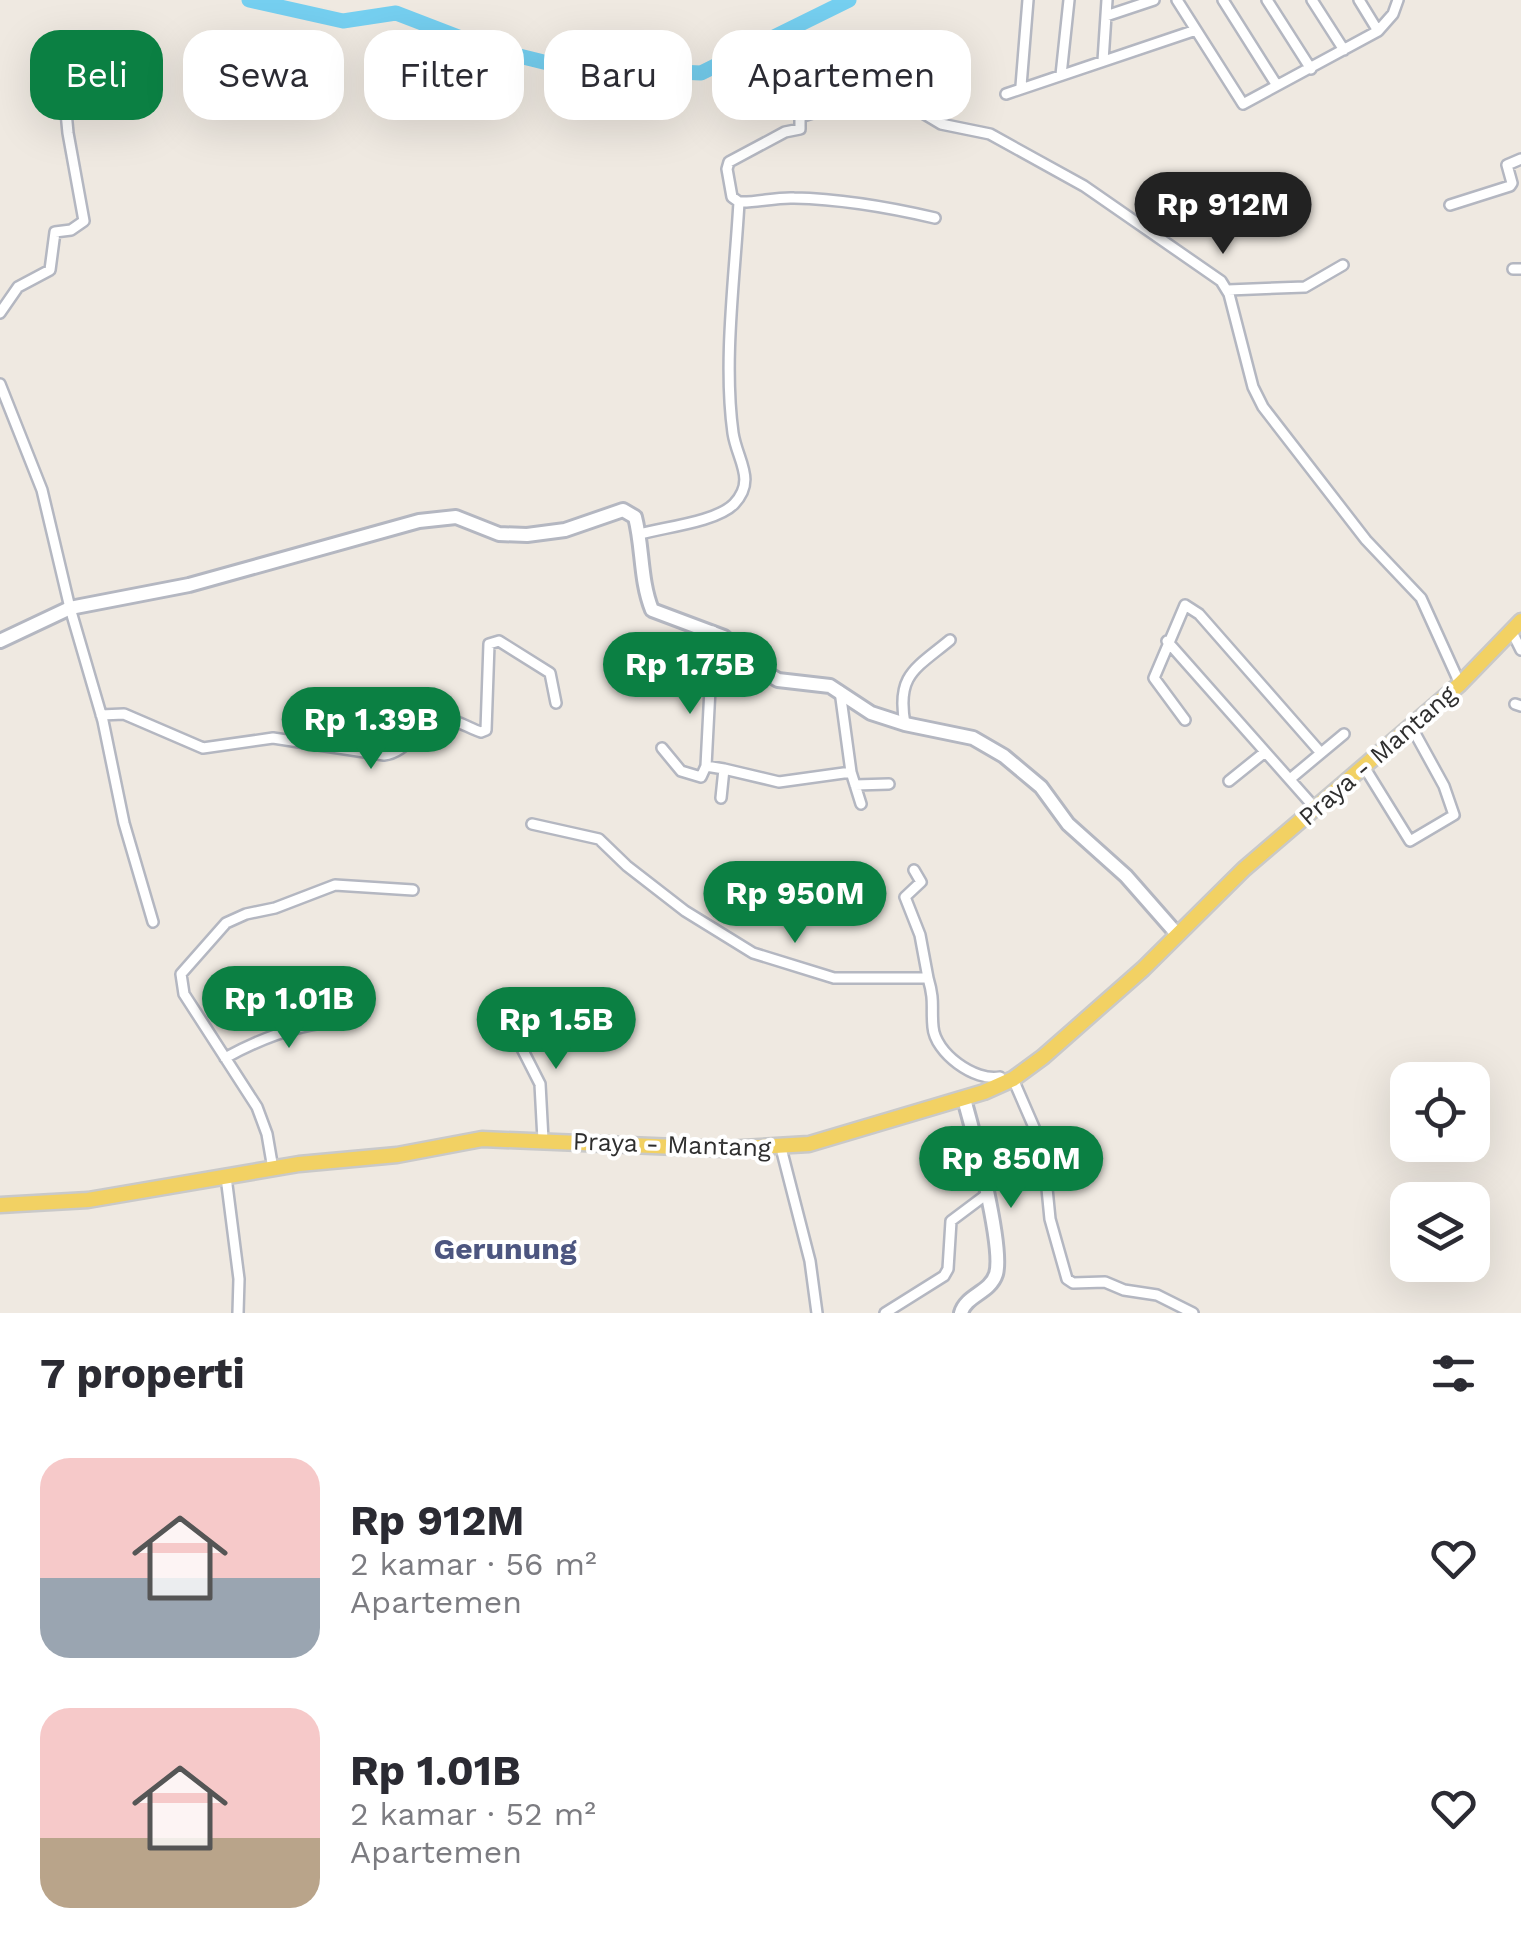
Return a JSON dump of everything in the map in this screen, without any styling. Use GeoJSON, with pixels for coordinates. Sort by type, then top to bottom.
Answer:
{"type":"FeatureCollection","features":[{"type":"Feature","properties":{"kind":"main road","name":"Praya - Mantang"},"geometry":{"type":"LineString","coordinates":[[0,1205],[88,1200],[273,1168],[397,1155],[482,1139],[725,1150],[781,1148],[809,1144],[964,1099],[1009,1081],[1074,1032],[1176,933],[1363,765],[1460,684],[1516,626]]}},
{"type":"Feature","properties":{"kind":"street"},"geometry":{"type":"LineString","coordinates":[[1021,86],[1028,0]]}},
{"type":"Feature","properties":{"kind":"street"},"geometry":{"type":"LineString","coordinates":[[1061,75],[1068,0]]}},
{"type":"Feature","properties":{"kind":"street"},"geometry":{"type":"LineString","coordinates":[[1103,60],[1107,0]]}},
{"type":"Feature","properties":{"kind":"street"},"geometry":{"type":"LineString","coordinates":[[1106,16],[1130,3],[1154,0]]}},
{"type":"Feature","properties":{"kind":"street"},"geometry":{"type":"LineString","coordinates":[[1177,0],[1243,104],[1378,30],[1393,14],[1398,0]]}},
{"type":"Feature","properties":{"kind":"street"},"geometry":{"type":"LineString","coordinates":[[1222,0],[1276,84]]}},
{"type":"Feature","properties":{"kind":"street"},"geometry":{"type":"LineString","coordinates":[[1267,0],[1311,69]]}},
{"type":"Feature","properties":{"kind":"street"},"geometry":{"type":"LineString","coordinates":[[1312,0],[1344,50]]}},
{"type":"Feature","properties":{"kind":"street"},"geometry":{"type":"LineString","coordinates":[[1359,0],[1378,30]]}},
{"type":"Feature","properties":{"kind":"street"},"geometry":{"type":"LineString","coordinates":[[1006,94],[1196,30]]}},
{"type":"Feature","properties":{"kind":"street"},"geometry":{"type":"LineString","coordinates":[[935,218],[877,204],[772,198],[738,202],[732,197],[727,170],[732,158],[785,132],[800,130],[800,117],[831,108],[889,101],[922,112],[941,124],[998,138],[1084,186],[1216,276],[1228,290],[1253,387],[1263,408],[1366,540],[1422,598],[1460,684]]}},
{"type":"Feature","properties":{"kind":"street"},"geometry":{"type":"LineString","coordinates":[[0,313],[18,287],[50,270],[55,232],[71,230],[84,221],[67,120]]}},
{"type":"Feature","properties":{"kind":"street"},"geometry":{"type":"LineString","coordinates":[[1450,205],[1508,187],[1512,182],[1507,165],[1521,158]]}},
{"type":"Feature","properties":{"kind":"street"},"geometry":{"type":"LineString","coordinates":[[640,534],[723,513],[734,504],[746,484],[734,434],[731,358],[738,202]]}},
{"type":"Feature","properties":{"kind":"street"},"geometry":{"type":"LineString","coordinates":[[1228,290],[1304,287],[1344,265]]}},
{"type":"Feature","properties":{"kind":"street"},"geometry":{"type":"LineString","coordinates":[[0,384],[42,490],[101,715],[124,823],[153,922]]}},
{"type":"Feature","properties":{"kind":"street"},"geometry":{"type":"LineString","coordinates":[[0,641],[70,608],[189,585],[382,529],[438,517],[456,517],[499,534],[528,535],[565,530],[623,510],[635,517],[640,534],[644,592],[652,610],[713,631],[772,677],[791,683],[824,684],[872,713],[972,738],[1024,770],[1068,824],[1126,876],[1176,933]]}},
{"type":"Feature","properties":{"kind":"street"},"geometry":{"type":"LineString","coordinates":[[1185,720],[1154,678],[1184,606],[1194,609],[1320,753]]}},
{"type":"Feature","properties":{"kind":"street"},"geometry":{"type":"LineString","coordinates":[[1516,626],[1521,650]]}},
{"type":"Feature","properties":{"kind":"street"},"geometry":{"type":"LineString","coordinates":[[662,748],[684,773],[701,778],[706,766],[713,631]]}},
{"type":"Feature","properties":{"kind":"street"},"geometry":{"type":"LineString","coordinates":[[905,724],[903,686],[910,674],[950,640]]}},
{"type":"Feature","properties":{"kind":"street"},"geometry":{"type":"LineString","coordinates":[[101,715],[124,714],[203,748],[273,738],[395,754],[431,723],[452,720],[481,732],[486,730],[489,644],[499,641],[550,673],[556,703]]}},
{"type":"Feature","properties":{"kind":"street"},"geometry":{"type":"LineString","coordinates":[[1167,641],[1315,808]]}},
{"type":"Feature","properties":{"kind":"street"},"geometry":{"type":"LineString","coordinates":[[840,691],[851,772],[860,804]]}},
{"type":"Feature","properties":{"kind":"street"},"geometry":{"type":"LineString","coordinates":[[1363,765],[1408,841],[1454,815],[1444,786],[1411,726]]}},
{"type":"Feature","properties":{"kind":"street"},"geometry":{"type":"LineString","coordinates":[[1290,779],[1344,734]]}},
{"type":"Feature","properties":{"kind":"street"},"geometry":{"type":"LineString","coordinates":[[1230,780],[1266,752]]}},
{"type":"Feature","properties":{"kind":"street"},"geometry":{"type":"LineString","coordinates":[[706,766],[779,782],[851,772]]}},
{"type":"Feature","properties":{"kind":"street"},"geometry":{"type":"LineString","coordinates":[[721,798],[724,769]]}},
{"type":"Feature","properties":{"kind":"street"},"geometry":{"type":"LineString","coordinates":[[855,785],[889,784]]}},
{"type":"Feature","properties":{"kind":"street"},"geometry":{"type":"LineString","coordinates":[[532,824],[599,839],[685,911],[753,953],[834,978],[928,978]]}},
{"type":"Feature","properties":{"kind":"street"},"geometry":{"type":"LineString","coordinates":[[914,870],[921,881],[905,896],[920,935],[935,1002],[933,1028],[942,1045],[970,1072],[1009,1081],[1043,1148],[1050,1218],[1067,1279],[1073,1283],[1105,1282],[1124,1290],[1157,1294],[1193,1313]]}},
{"type":"Feature","properties":{"kind":"street"},"geometry":{"type":"LineString","coordinates":[[273,1168],[263,1122],[184,994],[180,979],[226,923],[246,914],[275,908],[330,886],[413,890]]}},
{"type":"Feature","properties":{"kind":"street"},"geometry":{"type":"LineString","coordinates":[[507,1019],[540,1084],[543,1140]]}},
{"type":"Feature","properties":{"kind":"street"},"geometry":{"type":"LineString","coordinates":[[225,1058],[267,1037],[308,1025],[346,1021]]}},
{"type":"Feature","properties":{"kind":"street"},"geometry":{"type":"LineString","coordinates":[[962,1313],[967,1302],[990,1286],[997,1270],[987,1194],[964,1099]]}},
{"type":"Feature","properties":{"kind":"street"},"geometry":{"type":"LineString","coordinates":[[781,1148],[810,1260],[817,1313]]}},
{"type":"Feature","properties":{"kind":"street"},"geometry":{"type":"LineString","coordinates":[[226,1177],[236,1244],[238,1313]]}},
{"type":"Feature","properties":{"kind":"street"},"geometry":{"type":"LineString","coordinates":[[885,1313],[948,1272],[951,1222],[987,1194]]}},
{"type":"Feature","properties":{"kind":"waterway"},"geometry":{"type":"LineString","coordinates":[[249,0],[343,21],[396,13],[487,48],[564,67],[701,73],[849,0]]}},
{"type":"Feature","properties":{"kind":"district","name":"Gerunung"},"geometry":{"type":"Point","coordinates":[505,1249]}}]}
